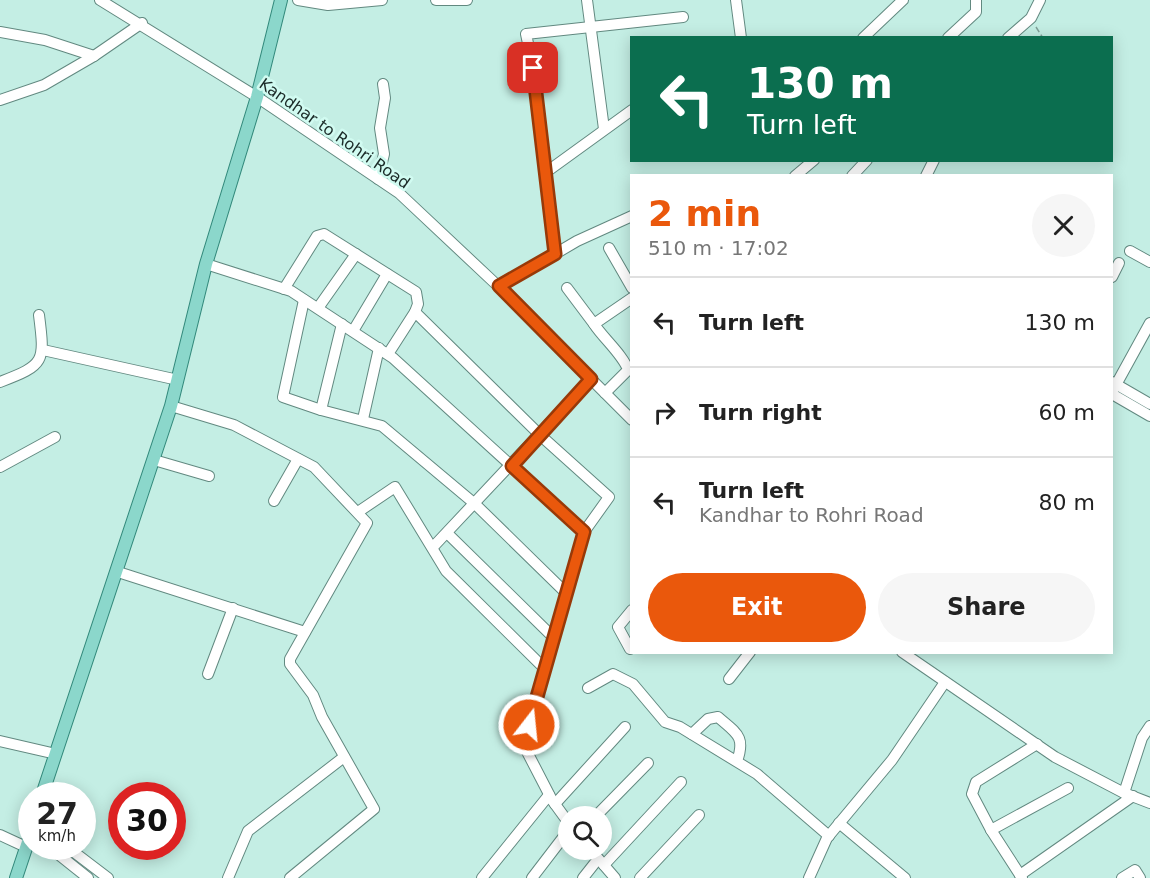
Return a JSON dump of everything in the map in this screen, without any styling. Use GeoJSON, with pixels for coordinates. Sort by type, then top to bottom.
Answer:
{"type":"FeatureCollection","features":[{"type":"Feature","properties":{"kind":"main road"},"geometry":{"type":"LineString","coordinates":[[46,782],[118,572],[171,406],[206,264],[257,97],[281,0]]}},
{"type":"Feature","properties":{"kind":"main road"},"geometry":{"type":"LineString","coordinates":[[16,878],[22,860]]}},
{"type":"Feature","properties":{"kind":"street","name":"Kandhar to Rohri Road"},"geometry":{"type":"LineString","coordinates":[[100,0],[142,23],[257,97],[399,193],[499,286],[630,418]]}},
{"type":"Feature","properties":{"kind":"street"},"geometry":{"type":"LineString","coordinates":[[298,0],[328,5],[382,0]]}},
{"type":"Feature","properties":{"kind":"street"},"geometry":{"type":"LineString","coordinates":[[436,0],[467,0]]}},
{"type":"Feature","properties":{"kind":"street"},"geometry":{"type":"LineString","coordinates":[[587,0],[604,129]]}},
{"type":"Feature","properties":{"kind":"street"},"geometry":{"type":"LineString","coordinates":[[736,0],[741,36]]}},
{"type":"Feature","properties":{"kind":"street"},"geometry":{"type":"LineString","coordinates":[[864,36],[903,0]]}},
{"type":"Feature","properties":{"kind":"street"},"geometry":{"type":"LineString","coordinates":[[950,36],[976,12],[978,2],[976,0]]}},
{"type":"Feature","properties":{"kind":"street"},"geometry":{"type":"LineString","coordinates":[[1010,36],[1031,18],[1040,0]]}},
{"type":"Feature","properties":{"kind":"street"},"geometry":{"type":"LineString","coordinates":[[555,254],[526,34],[683,17]]}},
{"type":"Feature","properties":{"kind":"street"},"geometry":{"type":"LineString","coordinates":[[0,100],[44,85],[94,56],[142,23]]}},
{"type":"Feature","properties":{"kind":"street"},"geometry":{"type":"LineString","coordinates":[[0,32],[45,40],[94,56]]}},
{"type":"Feature","properties":{"kind":"street"},"geometry":{"type":"LineString","coordinates":[[378,179],[384,154],[380,128],[385,98],[383,84]]}},
{"type":"Feature","properties":{"kind":"street"},"geometry":{"type":"LineString","coordinates":[[545,173],[630,111]]}},
{"type":"Feature","properties":{"kind":"street"},"geometry":{"type":"LineString","coordinates":[[797,174],[812,162]]}},
{"type":"Feature","properties":{"kind":"street"},"geometry":{"type":"LineString","coordinates":[[854,174],[865,162]]}},
{"type":"Feature","properties":{"kind":"street"},"geometry":{"type":"LineString","coordinates":[[499,286],[555,254],[630,217]]}},
{"type":"Feature","properties":{"kind":"street"},"geometry":{"type":"LineString","coordinates":[[284,289],[321,234],[416,292],[418,304],[415,312],[384,351],[363,419]]}},
{"type":"Feature","properties":{"kind":"street"},"geometry":{"type":"LineString","coordinates":[[609,248],[630,285]]}},
{"type":"Feature","properties":{"kind":"street"},"geometry":{"type":"LineString","coordinates":[[1130,251],[1150,262]]}},
{"type":"Feature","properties":{"kind":"street"},"geometry":{"type":"LineString","coordinates":[[318,308],[356,254]]}},
{"type":"Feature","properties":{"kind":"street"},"geometry":{"type":"LineString","coordinates":[[1113,275],[1119,263]]}},
{"type":"Feature","properties":{"kind":"street"},"geometry":{"type":"LineString","coordinates":[[206,264],[284,289],[384,351],[584,532]]}},
{"type":"Feature","properties":{"kind":"street"},"geometry":{"type":"LineString","coordinates":[[353,331],[387,274]]}},
{"type":"Feature","properties":{"kind":"street"},"geometry":{"type":"LineString","coordinates":[[567,288],[613,350],[626,361],[630,370],[605,393]]}},
{"type":"Feature","properties":{"kind":"street"},"geometry":{"type":"LineString","coordinates":[[594,324],[630,299]]}},
{"type":"Feature","properties":{"kind":"street"},"geometry":{"type":"LineString","coordinates":[[304,300],[283,397],[382,426],[475,504],[566,593]]}},
{"type":"Feature","properties":{"kind":"street"},"geometry":{"type":"LineString","coordinates":[[415,312],[540,435],[609,497],[584,532],[523,744],[558,808]]}},
{"type":"Feature","properties":{"kind":"street"},"geometry":{"type":"LineString","coordinates":[[0,382],[32,370],[43,350],[39,315]]}},
{"type":"Feature","properties":{"kind":"street"},"geometry":{"type":"LineString","coordinates":[[1113,386],[1150,323]]}},
{"type":"Feature","properties":{"kind":"street"},"geometry":{"type":"LineString","coordinates":[[321,410],[342,324]]}},
{"type":"Feature","properties":{"kind":"street"},"geometry":{"type":"LineString","coordinates":[[43,350],[178,380]]}},
{"type":"Feature","properties":{"kind":"street"},"geometry":{"type":"LineString","coordinates":[[433,547],[512,466],[591,379]]}},
{"type":"Feature","properties":{"kind":"street"},"geometry":{"type":"LineString","coordinates":[[1113,388],[1150,404]]}},
{"type":"Feature","properties":{"kind":"street"},"geometry":{"type":"LineString","coordinates":[[1113,389],[1150,416]]}},
{"type":"Feature","properties":{"kind":"street"},"geometry":{"type":"LineString","coordinates":[[171,406],[234,425],[314,467],[367,523],[290,659],[290,664],[316,701],[322,717],[374,809],[290,878]]}},
{"type":"Feature","properties":{"kind":"street"},"geometry":{"type":"LineString","coordinates":[[0,468],[55,437]]}},
{"type":"Feature","properties":{"kind":"street"},"geometry":{"type":"LineString","coordinates":[[274,501],[298,459]]}},
{"type":"Feature","properties":{"kind":"street"},"geometry":{"type":"LineString","coordinates":[[154,460],[209,476]]}},
{"type":"Feature","properties":{"kind":"street"},"geometry":{"type":"LineString","coordinates":[[358,512],[395,487],[446,572],[545,669]]}},
{"type":"Feature","properties":{"kind":"street"},"geometry":{"type":"LineString","coordinates":[[447,533],[554,637]]}},
{"type":"Feature","properties":{"kind":"street"},"geometry":{"type":"LineString","coordinates":[[118,572],[305,632]]}},
{"type":"Feature","properties":{"kind":"street"},"geometry":{"type":"LineString","coordinates":[[208,674],[233,608]]}},
{"type":"Feature","properties":{"kind":"street"},"geometry":{"type":"LineString","coordinates":[[630,612],[618,627],[630,649]]}},
{"type":"Feature","properties":{"kind":"street"},"geometry":{"type":"LineString","coordinates":[[729,679],[748,654]]}},
{"type":"Feature","properties":{"kind":"street"},"geometry":{"type":"LineString","coordinates":[[905,654],[1055,757],[1150,802]]}},
{"type":"Feature","properties":{"kind":"street"},"geometry":{"type":"LineString","coordinates":[[588,688],[608,675],[618,675],[633,684],[664,722],[692,734],[757,774],[829,836]]}},
{"type":"Feature","properties":{"kind":"street"},"geometry":{"type":"LineString","coordinates":[[808,878],[829,836],[892,760],[945,682]]}},
{"type":"Feature","properties":{"kind":"street"},"geometry":{"type":"LineString","coordinates":[[692,734],[708,719],[718,717],[741,740],[742,747],[737,761]]}},
{"type":"Feature","properties":{"kind":"street"},"geometry":{"type":"LineString","coordinates":[[1037,744],[976,782],[972,794],[991,830],[1021,876],[1129,794],[1142,738],[1150,726]]}},
{"type":"Feature","properties":{"kind":"street"},"geometry":{"type":"LineString","coordinates":[[482,878],[552,799],[625,727]]}},
{"type":"Feature","properties":{"kind":"street"},"geometry":{"type":"LineString","coordinates":[[0,741],[56,754]]}},
{"type":"Feature","properties":{"kind":"street"},"geometry":{"type":"LineString","coordinates":[[228,878],[248,831],[344,757]]}},
{"type":"Feature","properties":{"kind":"street"},"geometry":{"type":"LineString","coordinates":[[606,806],[648,762]]}},
{"type":"Feature","properties":{"kind":"street"},"geometry":{"type":"LineString","coordinates":[[584,878],[681,782]]}},
{"type":"Feature","properties":{"kind":"street"},"geometry":{"type":"LineString","coordinates":[[991,830],[1068,788]]}},
{"type":"Feature","properties":{"kind":"street"},"geometry":{"type":"LineString","coordinates":[[640,878],[699,814]]}},
{"type":"Feature","properties":{"kind":"street"},"geometry":{"type":"LineString","coordinates":[[839,823],[905,878]]}},
{"type":"Feature","properties":{"kind":"street"},"geometry":{"type":"LineString","coordinates":[[0,835],[18,843]]}},
{"type":"Feature","properties":{"kind":"street"},"geometry":{"type":"LineString","coordinates":[[532,878],[558,844]]}},
{"type":"Feature","properties":{"kind":"street"},"geometry":{"type":"LineString","coordinates":[[66,860],[88,878]]}},
{"type":"Feature","properties":{"kind":"street"},"geometry":{"type":"LineString","coordinates":[[84,860],[108,878]]}},
{"type":"Feature","properties":{"kind":"street"},"geometry":{"type":"LineString","coordinates":[[601,862],[615,878]]}},
{"type":"Feature","properties":{"kind":"street"},"geometry":{"type":"LineString","coordinates":[[1122,878],[1135,870],[1140,878]]}},
{"type":"Feature","properties":{"kind":"route"},"geometry":{"type":"LineString","coordinates":[[529,725],[584,532],[512,466],[591,379],[499,286],[555,254],[533,68]]}}]}
